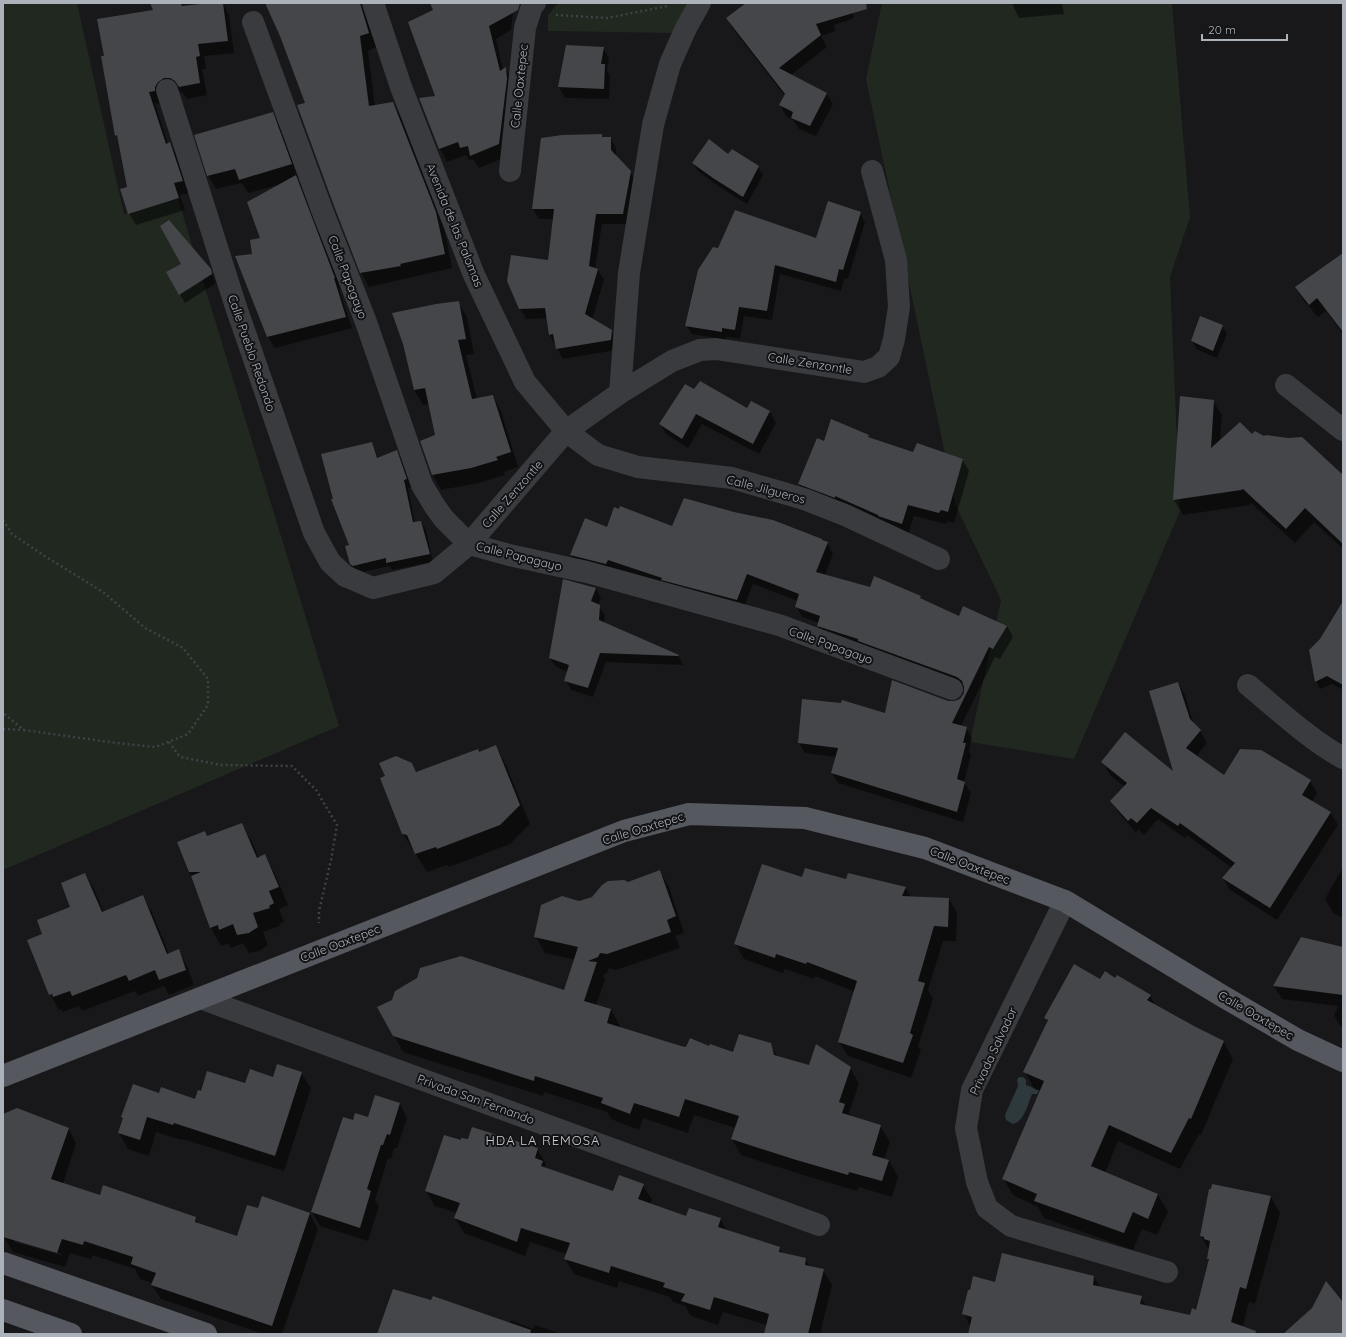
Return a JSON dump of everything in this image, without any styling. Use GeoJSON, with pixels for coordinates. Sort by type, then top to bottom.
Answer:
{"type":"FeatureCollection","features":[{"type":"Feature","properties":{"kind":"main road","name":"Calle Oaxtepec"},"geometry":{"type":"LineString","coordinates":[[3,1076],[624,832],[689,814],[805,818],[925,848],[1065,901],[1298,1040],[1343,1061]]}},
{"type":"Feature","properties":{"kind":"main road"},"geometry":{"type":"LineString","coordinates":[[3,1263],[206,1334]]}},
{"type":"Feature","properties":{"kind":"main road"},"geometry":{"type":"LineString","coordinates":[[3,1310],[71,1334]]}},
{"type":"Feature","properties":{"kind":"street","name":"Avenida de las Palomas"},"geometry":{"type":"LineString","coordinates":[[373,3],[401,87],[474,275],[525,382],[566,431]]}},
{"type":"Feature","properties":{"kind":"street"},"geometry":{"type":"LineString","coordinates":[[620,393],[629,273],[653,125],[670,64],[686,28],[700,3]]}},
{"type":"Feature","properties":{"kind":"street","name":"Calle Oaxtepec"},"geometry":{"type":"LineString","coordinates":[[510,171],[525,28],[533,4]]}},
{"type":"Feature","properties":{"kind":"street","name":"Calle Papagayo"},"geometry":{"type":"LineString","coordinates":[[252,22],[322,210],[366,322],[422,485],[434,506],[444,519],[469,544],[509,555],[587,572],[779,625],[952,689]]}},
{"type":"Feature","properties":{"kind":"street","name":"Calle Pueblo Redondo"},"geometry":{"type":"LineString","coordinates":[[167,90],[235,304],[314,533],[330,562],[345,576],[373,588]]}},
{"type":"Feature","properties":{"kind":"street","name":"Calle Zenzontle"},"geometry":{"type":"LineString","coordinates":[[373,588],[434,573],[469,544],[566,431],[620,393],[672,361],[700,350],[716,349],[864,372],[878,366],[889,357],[894,339],[899,307],[896,260],[872,171]]}},
{"type":"Feature","properties":{"kind":"street"},"geometry":{"type":"LineString","coordinates":[[1286,385],[1343,430]]}},
{"type":"Feature","properties":{"kind":"street","name":"Calle Jilgueros"},"geometry":{"type":"LineString","coordinates":[[566,431],[598,455],[638,467],[732,478],[804,499],[845,515],[939,559]]}},
{"type":"Feature","properties":{"kind":"street"},"geometry":{"type":"LineString","coordinates":[[1248,684],[1294,724],[1335,754],[1343,758]]}},
{"type":"Feature","properties":{"kind":"street","name":"Privada Salvador"},"geometry":{"type":"LineString","coordinates":[[1065,901],[972,1090],[966,1128],[977,1182],[987,1208],[1011,1226],[1167,1272]]}},
{"type":"Feature","properties":{"kind":"street","name":"Privada San Fernando"},"geometry":{"type":"LineString","coordinates":[[200,998],[819,1224]]}},
{"type":"Feature","properties":{"kind":"path"},"geometry":{"type":"LineString","coordinates":[[533,4],[548,15],[607,18],[672,6]]}},
{"type":"Feature","properties":{"kind":"path"},"geometry":{"type":"LineString","coordinates":[[3,520],[12,534],[103,592],[146,628],[183,648],[208,679],[208,705],[188,734],[156,747],[24,730],[3,729]]}},
{"type":"Feature","properties":{"kind":"path"},"geometry":{"type":"LineString","coordinates":[[3,713],[24,730]]}},
{"type":"Feature","properties":{"kind":"path"},"geometry":{"type":"LineString","coordinates":[[168,742],[180,757],[221,765],[292,766],[316,790],[337,825],[331,860],[319,911],[319,952]]}},
{"type":"Feature","properties":{"kind":"shaded area"},"geometry":{"type":"Polygon","coordinates":[[[3,3],[77,3],[124,214],[178,199],[339,726],[3,870],[3,3]]]}},
{"type":"Feature","properties":{"kind":"shaded area"},"geometry":{"type":"Polygon","coordinates":[[[558,3],[693,3],[675,33],[548,31],[548,15],[558,3]]]}},
{"type":"Feature","properties":{"kind":"shaded area"},"geometry":{"type":"Polygon","coordinates":[[[882,3],[1172,3],[1190,217],[1170,277],[1180,511],[1074,759],[970,742],[1001,600],[956,506],[866,79],[882,3]]]}},
{"type":"Feature","properties":{"kind":"shaded area"},"geometry":{"type":"Polygon","coordinates":[[[1019,1077],[1023,1077],[1026,1080],[1026,1085],[1039,1090],[1037,1094],[1032,1094],[1020,1120],[1013,1124],[1006,1120],[1005,1115],[1018,1086],[1017,1080],[1019,1077]]]}},
{"type":"Feature","properties":{"kind":"building"},"geometry":{"type":"Polygon","coordinates":[[[150,3],[181,3],[182,6],[223,3],[228,41],[198,44],[200,56],[196,57],[200,83],[179,87],[175,81],[170,78],[164,78],[158,82],[155,87],[155,91],[149,92],[166,144],[170,142],[183,181],[174,183],[179,198],[128,214],[120,189],[127,187],[117,135],[115,136],[101,56],[104,56],[97,19],[153,10],[150,3]]]}},
{"type":"Feature","properties":{"kind":"building"},"geometry":{"type":"Polygon","coordinates":[[[265,3],[360,3],[369,33],[360,36],[369,106],[393,102],[436,212],[445,254],[400,264],[401,266],[360,273],[297,105],[305,103],[280,36],[265,3]]]}},
{"type":"Feature","properties":{"kind":"building"},"geometry":{"type":"Polygon","coordinates":[[[430,3],[520,3],[518,10],[489,26],[500,71],[506,67],[507,79],[499,144],[470,156],[468,146],[460,148],[458,142],[439,149],[419,98],[435,96],[408,22],[433,10],[430,3]]]}},
{"type":"Feature","properties":{"kind":"building"},"geometry":{"type":"Polygon","coordinates":[[[746,3],[866,3],[867,9],[816,24],[821,35],[779,68],[827,93],[810,126],[791,118],[793,112],[779,105],[785,94],[726,18],[746,3]]]}},
{"type":"Feature","properties":{"kind":"building"},"geometry":{"type":"Polygon","coordinates":[[[566,45],[604,47],[601,64],[605,64],[604,89],[558,87],[566,45]]]}},
{"type":"Feature","properties":{"kind":"building"},"geometry":{"type":"Polygon","coordinates":[[[273,112],[292,164],[239,180],[235,169],[207,176],[194,135],[273,112]]]}},
{"type":"Feature","properties":{"kind":"building"},"geometry":{"type":"Polygon","coordinates":[[[602,134],[602,137],[611,137],[611,150],[631,171],[623,214],[596,214],[589,266],[598,269],[585,314],[612,330],[611,340],[556,349],[553,334],[549,335],[545,308],[519,309],[507,281],[511,255],[548,260],[554,209],[532,209],[541,138],[562,135],[602,134]]]}},
{"type":"Feature","properties":{"kind":"building"},"geometry":{"type":"Polygon","coordinates":[[[709,139],[728,154],[732,149],[759,166],[743,197],[692,163],[709,139]]]}},
{"type":"Feature","properties":{"kind":"building"},"geometry":{"type":"Polygon","coordinates":[[[296,175],[335,278],[346,317],[267,337],[235,256],[252,254],[250,240],[260,238],[247,202],[296,175]]]}},
{"type":"Feature","properties":{"kind":"building"},"geometry":{"type":"Polygon","coordinates":[[[828,201],[861,212],[843,270],[839,269],[836,282],[775,265],[767,311],[739,307],[735,330],[722,328],[722,332],[685,326],[698,270],[713,247],[718,248],[735,210],[816,238],[828,201]]]}},
{"type":"Feature","properties":{"kind":"building"},"geometry":{"type":"Polygon","coordinates":[[[169,220],[211,269],[212,274],[179,295],[166,272],[181,264],[160,226],[169,220]]]}},
{"type":"Feature","properties":{"kind":"building"},"geometry":{"type":"Polygon","coordinates":[[[1343,253],[1343,332],[1317,298],[1309,305],[1295,287],[1343,253]]]}},
{"type":"Feature","properties":{"kind":"building"},"geometry":{"type":"Polygon","coordinates":[[[459,301],[466,339],[458,340],[472,399],[493,395],[511,452],[496,457],[498,460],[471,468],[432,475],[420,441],[435,435],[425,388],[414,390],[403,344],[392,313],[459,301]]]}},
{"type":"Feature","properties":{"kind":"building"},"geometry":{"type":"Polygon","coordinates":[[[1200,316],[1223,325],[1213,351],[1191,341],[1200,316]]]}},
{"type":"Feature","properties":{"kind":"building"},"geometry":{"type":"Polygon","coordinates":[[[700,381],[747,408],[751,401],[770,411],[753,444],[696,414],[682,439],[659,424],[685,384],[694,389],[700,381]]]}},
{"type":"Feature","properties":{"kind":"building"},"geometry":{"type":"Polygon","coordinates":[[[1180,396],[1214,400],[1211,448],[1240,422],[1252,434],[1255,431],[1264,436],[1288,438],[1302,437],[1343,475],[1343,544],[1305,508],[1286,529],[1243,489],[1173,500],[1180,396]]]}},
{"type":"Feature","properties":{"kind":"building"},"geometry":{"type":"Polygon","coordinates":[[[831,419],[869,435],[868,437],[913,452],[917,443],[963,459],[948,512],[941,510],[939,513],[908,505],[902,524],[878,516],[835,496],[835,498],[798,484],[817,438],[824,441],[831,419]]]}},
{"type":"Feature","properties":{"kind":"building"},"geometry":{"type":"Polygon","coordinates":[[[372,442],[377,458],[397,450],[407,479],[404,480],[413,522],[421,521],[430,554],[386,563],[386,558],[353,566],[350,564],[345,546],[349,545],[331,499],[333,499],[321,454],[372,442]]]}},
{"type":"Feature","properties":{"kind":"building"},"geometry":{"type":"Polygon","coordinates":[[[684,498],[734,512],[773,520],[828,542],[816,572],[870,587],[874,576],[921,596],[920,598],[959,616],[963,606],[1007,626],[993,649],[989,647],[952,723],[967,727],[963,743],[966,743],[957,779],[965,782],[957,812],[831,773],[838,748],[798,743],[802,699],[841,703],[842,700],[885,713],[892,680],[948,701],[954,701],[960,699],[964,693],[962,681],[957,677],[858,641],[858,639],[817,626],[820,616],[795,607],[799,594],[747,574],[737,600],[661,580],[662,578],[608,560],[606,564],[570,555],[585,518],[607,527],[614,507],[619,509],[620,506],[672,526],[684,498]]]}},
{"type":"Feature","properties":{"kind":"building"},"geometry":{"type":"Polygon","coordinates":[[[563,579],[596,588],[591,601],[600,605],[599,620],[679,655],[600,653],[588,688],[564,681],[569,665],[549,658],[563,579]]]}},
{"type":"Feature","properties":{"kind":"building"},"geometry":{"type":"Polygon","coordinates":[[[1343,601],[1343,685],[1327,676],[1315,682],[1309,650],[1320,639],[1343,601]]]}},
{"type":"Feature","properties":{"kind":"building"},"geometry":{"type":"Polygon","coordinates":[[[1178,682],[1190,719],[1201,730],[1186,748],[1224,775],[1240,749],[1261,750],[1311,780],[1302,795],[1331,812],[1270,908],[1222,878],[1235,863],[1180,823],[1178,826],[1151,808],[1137,823],[1131,818],[1128,821],[1110,801],[1127,783],[1101,762],[1125,732],[1173,771],[1149,691],[1178,682]]]}},
{"type":"Feature","properties":{"kind":"building"},"geometry":{"type":"Polygon","coordinates":[[[496,745],[520,805],[500,825],[437,849],[436,847],[415,854],[407,835],[402,834],[380,778],[385,776],[379,763],[396,756],[412,763],[416,772],[478,749],[479,752],[496,745]]]}},
{"type":"Feature","properties":{"kind":"building"},"geometry":{"type":"Polygon","coordinates":[[[242,823],[257,858],[265,854],[279,887],[269,891],[274,903],[269,906],[270,908],[253,913],[258,927],[249,933],[237,935],[233,924],[219,930],[218,925],[210,928],[191,876],[201,872],[189,872],[177,842],[205,831],[207,836],[242,823]]]}},
{"type":"Feature","properties":{"kind":"building"},"geometry":{"type":"Polygon","coordinates":[[[762,864],[802,877],[805,868],[846,879],[848,873],[906,887],[902,896],[949,898],[948,927],[934,926],[918,981],[925,983],[910,1033],[913,1035],[903,1063],[838,1042],[857,981],[807,962],[806,964],[776,954],[775,958],[734,944],[762,864]]]}},
{"type":"Feature","properties":{"kind":"building"},"geometry":{"type":"Polygon","coordinates":[[[660,870],[676,916],[667,920],[671,932],[607,954],[600,953],[598,957],[588,961],[597,962],[584,1001],[611,1009],[607,1023],[686,1047],[690,1038],[709,1046],[710,1044],[733,1052],[739,1034],[771,1043],[774,1055],[809,1065],[816,1044],[851,1067],[839,1102],[845,1104],[842,1113],[881,1125],[872,1155],[889,1160],[882,1181],[849,1172],[848,1175],[731,1139],[739,1116],[685,1099],[679,1117],[634,1103],[630,1114],[601,1103],[603,1098],[535,1076],[534,1081],[393,1036],[377,1007],[392,1000],[395,991],[417,978],[420,968],[461,956],[564,990],[578,947],[534,937],[541,905],[562,896],[579,901],[592,897],[602,885],[608,881],[624,880],[628,882],[660,870]]]}},
{"type":"Feature","properties":{"kind":"building"},"geometry":{"type":"Polygon","coordinates":[[[85,873],[102,912],[143,895],[167,954],[179,949],[186,970],[159,980],[155,970],[129,981],[126,975],[72,996],[70,991],[53,997],[52,994],[49,995],[27,940],[42,934],[37,920],[70,907],[61,883],[85,873]]]}},
{"type":"Feature","properties":{"kind":"building"},"geometry":{"type":"Polygon","coordinates":[[[1301,937],[1343,947],[1343,995],[1273,986],[1301,937]]]}},
{"type":"Feature","properties":{"kind":"building"},"geometry":{"type":"Polygon","coordinates":[[[1074,964],[1100,979],[1105,971],[1115,978],[1117,975],[1151,995],[1147,1000],[1224,1041],[1191,1119],[1189,1118],[1171,1153],[1109,1125],[1091,1166],[1158,1194],[1148,1219],[1133,1212],[1124,1233],[1034,1201],[1037,1194],[1002,1179],[1044,1081],[1023,1072],[1048,1020],[1044,1018],[1074,964]]]}},
{"type":"Feature","properties":{"kind":"building"},"geometry":{"type":"Polygon","coordinates":[[[277,1064],[302,1072],[275,1156],[174,1123],[173,1125],[147,1117],[140,1140],[118,1133],[123,1118],[121,1117],[133,1084],[159,1093],[161,1087],[195,1099],[198,1090],[201,1091],[207,1071],[245,1083],[250,1069],[273,1077],[277,1064]]]}},
{"type":"Feature","properties":{"kind":"building"},"geometry":{"type":"Polygon","coordinates":[[[375,1095],[400,1103],[390,1135],[387,1134],[383,1145],[381,1145],[367,1189],[371,1191],[360,1228],[311,1212],[343,1117],[353,1120],[355,1113],[368,1117],[375,1095]]]}},
{"type":"Feature","properties":{"kind":"building"},"geometry":{"type":"Polygon","coordinates":[[[17,1108],[69,1128],[51,1179],[100,1195],[103,1185],[196,1217],[195,1222],[237,1236],[247,1205],[258,1208],[262,1196],[310,1213],[272,1326],[151,1285],[156,1273],[131,1264],[133,1257],[84,1241],[83,1245],[62,1239],[57,1253],[3,1237],[3,1114],[17,1108]]]}},
{"type":"Feature","properties":{"kind":"building"},"geometry":{"type":"Polygon","coordinates":[[[472,1127],[538,1148],[535,1158],[543,1161],[541,1166],[613,1191],[619,1175],[644,1184],[638,1199],[686,1216],[689,1208],[721,1218],[718,1227],[780,1247],[779,1252],[806,1258],[805,1265],[824,1269],[808,1334],[764,1334],[769,1314],[714,1297],[710,1310],[681,1301],[685,1294],[663,1287],[665,1283],[611,1266],[609,1273],[564,1259],[570,1243],[521,1228],[517,1242],[454,1218],[460,1203],[425,1191],[444,1135],[461,1140],[461,1138],[468,1139],[472,1127]]]}},
{"type":"Feature","properties":{"kind":"building"},"geometry":{"type":"Polygon","coordinates":[[[1212,1184],[1271,1196],[1246,1289],[1240,1287],[1231,1322],[1256,1331],[1255,1334],[968,1334],[972,1317],[962,1314],[973,1276],[995,1282],[1002,1253],[1094,1276],[1093,1285],[1142,1296],[1140,1304],[1190,1315],[1192,1308],[1196,1310],[1209,1259],[1207,1259],[1210,1241],[1200,1236],[1209,1189],[1211,1189],[1212,1184]]]}},
{"type":"Feature","properties":{"kind":"building"},"geometry":{"type":"Polygon","coordinates":[[[1326,1281],[1343,1302],[1343,1334],[1283,1334],[1312,1308],[1326,1281]]]}},
{"type":"Feature","properties":{"kind":"building"},"geometry":{"type":"Polygon","coordinates":[[[393,1289],[431,1300],[433,1296],[531,1330],[530,1334],[377,1334],[393,1289]]]}},
{"type":"Feature","properties":{"kind":"district","name":"HDA LA REMOSA"},"geometry":{"type":"Point","coordinates":[543,1140]}}]}
